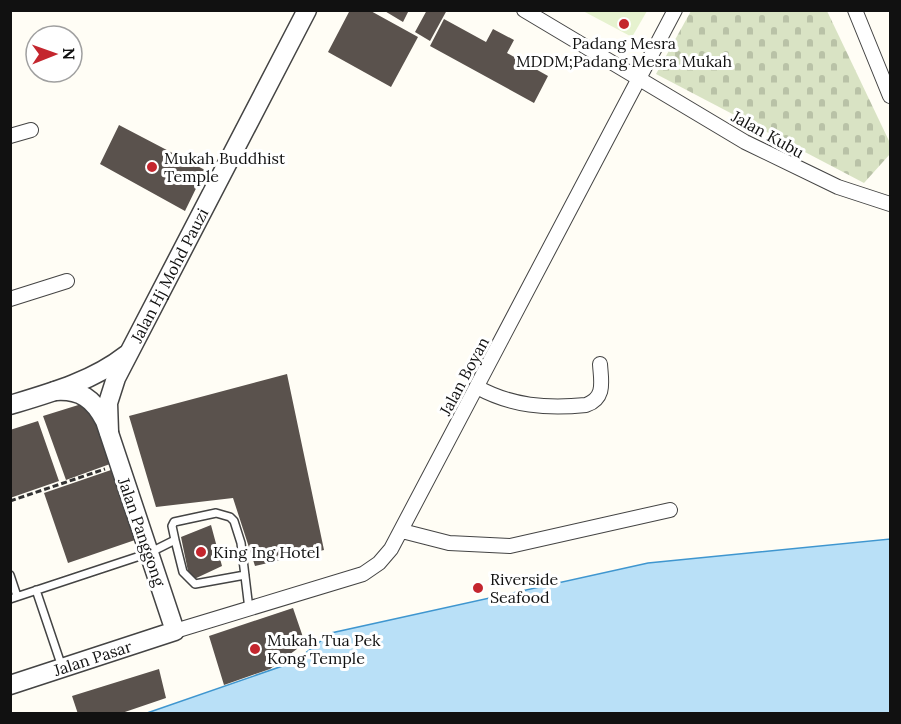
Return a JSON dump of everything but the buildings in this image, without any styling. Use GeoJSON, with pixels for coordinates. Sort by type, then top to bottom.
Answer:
{"type":"FeatureCollection","features":[{"type":"Feature","properties":{"kind":"street","name":"Jalan Hj Mohd Pauzi"},"geometry":{"type":"LineString","coordinates":[[132,350],[308,10]]}},
{"type":"Feature","properties":{"kind":"street","name":"Jalan Kubu"},"geometry":{"type":"LineString","coordinates":[[524,10],[745,142],[838,187],[891,204]]}},
{"type":"Feature","properties":{"kind":"street","name":"Jalan Boyan"},"geometry":{"type":"LineString","coordinates":[[176,631],[363,574],[379,563],[391,549],[675,10]]}},
{"type":"Feature","properties":{"kind":"street"},"geometry":{"type":"LineString","coordinates":[[855,10],[891,96]]}},
{"type":"Feature","properties":{"kind":"street"},"geometry":{"type":"LineString","coordinates":[[10,136],[31,129]]}},
{"type":"Feature","properties":{"kind":"street"},"geometry":{"type":"LineString","coordinates":[[10,299],[67,281]]}},
{"type":"Feature","properties":{"kind":"street"},"geometry":{"type":"LineString","coordinates":[[10,405],[55,391],[106,368],[132,350]]}},
{"type":"Feature","properties":{"kind":"street","name":"Jalan Panggong"},"geometry":{"type":"LineString","coordinates":[[109,432],[107,417],[111,390],[132,350]]}},
{"type":"Feature","properties":{"kind":"street"},"geometry":{"type":"LineString","coordinates":[[477,387],[509,402],[531,405],[586,405],[595,402],[600,395],[600,364]]}},
{"type":"Feature","properties":{"kind":"street","name":"Jalan Panggong"},"geometry":{"type":"LineString","coordinates":[[55,391],[73,391],[87,397],[100,412],[109,432],[176,631]]}},
{"type":"Feature","properties":{"kind":"street"},"geometry":{"type":"LineString","coordinates":[[402,531],[449,543],[510,546],[670,510]]}},
{"type":"Feature","properties":{"kind":"street","name":"Jalan Pasar"},"geometry":{"type":"LineString","coordinates":[[10,685],[176,631]]}},
{"type":"Feature","properties":{"kind":"lane"},"geometry":{"type":"LineString","coordinates":[[245,575],[195,584],[183,572],[172,526],[174,522],[216,513],[227,515],[234,521],[239,532],[245,575],[249,609]]}},
{"type":"Feature","properties":{"kind":"lane"},"geometry":{"type":"LineString","coordinates":[[10,575],[14,598],[149,553],[176,540]]}},
{"type":"Feature","properties":{"kind":"lane"},"geometry":{"type":"LineString","coordinates":[[36,590],[62,668]]}},
{"type":"Feature","properties":{"kind":"path"},"geometry":{"type":"LineString","coordinates":[[10,501],[120,465]]}},
{"type":"Feature","properties":{"kind":"green space","name":"Padang Mesra MDDM;Padang Mesra Mukah"},"geometry":{"type":"Polygon","coordinates":[[[583,11],[647,11],[632,37],[583,11]]]}},
{"type":"Feature","properties":{"kind":"green space"},"geometry":{"type":"Polygon","coordinates":[[[691,11],[827,11],[890,143],[890,154],[864,183],[656,74],[691,11]]]}},
{"type":"Feature","properties":{"kind":"water"},"geometry":{"type":"Polygon","coordinates":[[[890,539],[890,713],[147,713],[294,662],[331,633],[648,563],[890,539]]]}},
{"type":"Feature","properties":{"kind":"place","name":"Padang Mesra MDDM;Padang Mesra Mukah"},"geometry":{"type":"Point","coordinates":[624,24]}},
{"type":"Feature","properties":{"kind":"place","name":"Mukah Buddhist Temple"},"geometry":{"type":"Point","coordinates":[152,167]}},
{"type":"Feature","properties":{"kind":"place","name":"King Ing Hotel"},"geometry":{"type":"Point","coordinates":[201,552]}},
{"type":"Feature","properties":{"kind":"place","name":"Riverside Seafood"},"geometry":{"type":"Point","coordinates":[478,588]}},
{"type":"Feature","properties":{"kind":"place","name":"Mukah Tua Pek Kong Temple"},"geometry":{"type":"Point","coordinates":[255,649]}}]}
